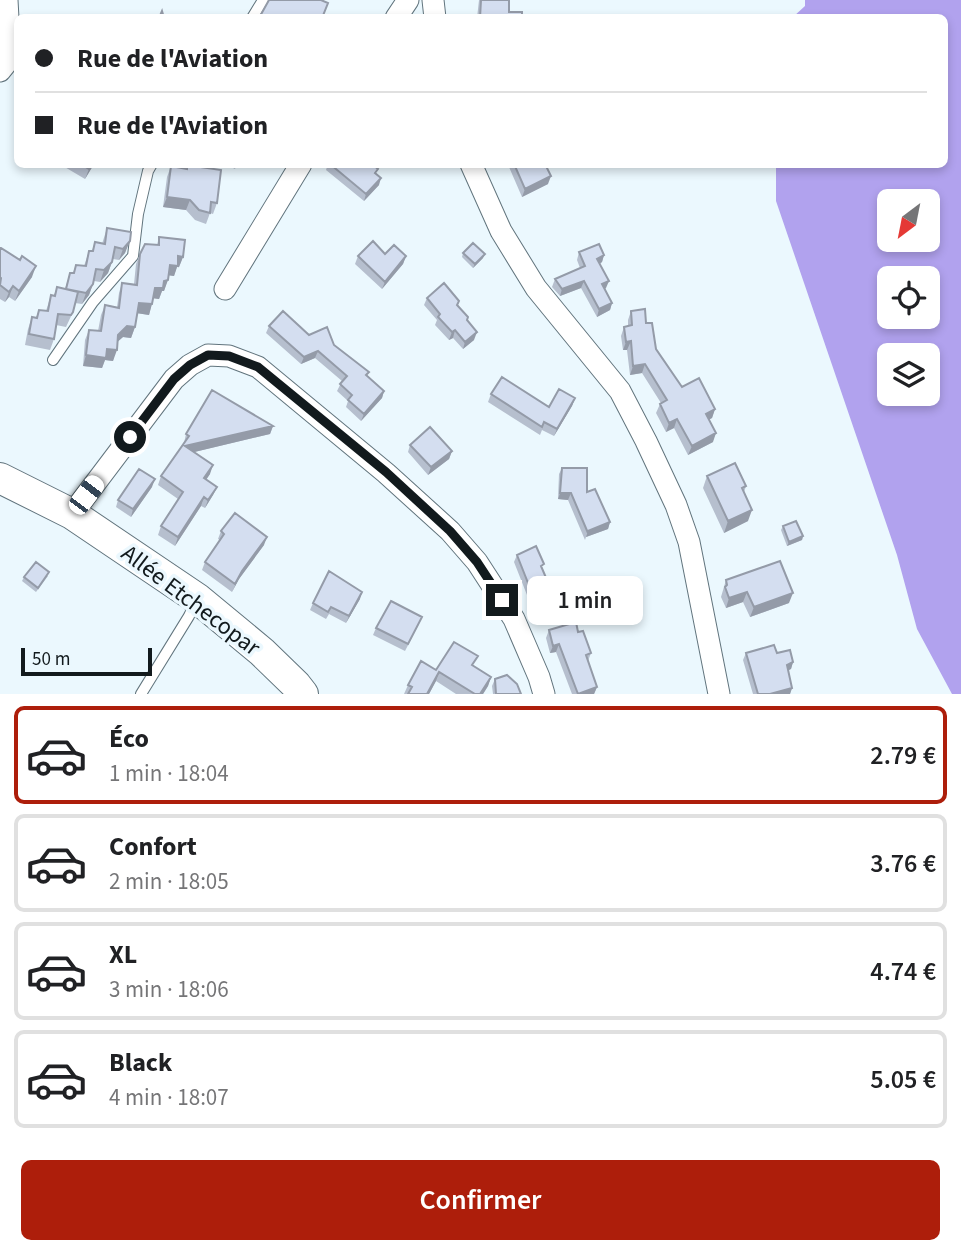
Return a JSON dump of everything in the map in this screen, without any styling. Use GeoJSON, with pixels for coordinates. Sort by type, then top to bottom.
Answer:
{"type":"FeatureCollection","features":[{"type":"Feature","properties":{"kind":"street"},"geometry":{"type":"LineString","coordinates":[[0,71],[9,55],[7,0]]}},
{"type":"Feature","properties":{"kind":"street"},"geometry":{"type":"LineString","coordinates":[[225,289],[299,168]]}},
{"type":"Feature","properties":{"kind":"street"},"geometry":{"type":"LineString","coordinates":[[473,168],[502,231],[536,288],[620,391],[676,505],[689,542],[719,694]]}},
{"type":"Feature","properties":{"kind":"street"},"geometry":{"type":"LineString","coordinates":[[72,514],[174,379],[190,365],[208,355],[229,356],[258,367],[386,472],[450,531],[477,562],[514,619],[540,677],[544,694]]}},
{"type":"Feature","properties":{"kind":"street","name":"Allée Etchecopar"},"geometry":{"type":"LineString","coordinates":[[0,478],[72,514],[198,599],[262,652],[303,694]]}},
{"type":"Feature","properties":{"kind":"lane"},"geometry":{"type":"LineString","coordinates":[[53,360],[93,302],[133,256],[138,214],[150,168]]}},
{"type":"Feature","properties":{"kind":"lane"},"geometry":{"type":"LineString","coordinates":[[141,694],[198,599]]}},
{"type":"Feature","properties":{"kind":"shaded area"},"geometry":{"type":"Polygon","coordinates":[[[805,0],[961,0],[961,694],[952,694],[917,629],[897,555],[776,201],[776,168],[948,168],[948,14],[796,14],[805,6],[805,0]]]}},
{"type":"Feature","properties":{"kind":"building"},"geometry":{"type":"Polygon","coordinates":[[[269,0],[321,0],[328,3],[324,14],[261,14],[269,0]]]}},
{"type":"Feature","properties":{"kind":"building"},"geometry":{"type":"Polygon","coordinates":[[[481,0],[509,0],[509,12],[522,12],[522,14],[480,14],[481,0]]]}},
{"type":"Feature","properties":{"kind":"building"},"geometry":{"type":"Polygon","coordinates":[[[171,168],[221,170],[217,203],[211,202],[210,213],[199,210],[190,200],[167,197],[171,168]]]}},
{"type":"Feature","properties":{"kind":"building"},"geometry":{"type":"Polygon","coordinates":[[[335,168],[377,168],[375,173],[381,178],[366,194],[335,168]]]}},
{"type":"Feature","properties":{"kind":"building"},"geometry":{"type":"Polygon","coordinates":[[[516,168],[547,168],[551,176],[525,189],[516,168]]]}},
{"type":"Feature","properties":{"kind":"building"},"geometry":{"type":"Polygon","coordinates":[[[107,228],[131,232],[130,241],[123,249],[115,247],[112,262],[104,270],[96,269],[93,284],[86,293],[66,289],[70,273],[74,273],[76,265],[86,266],[89,251],[93,251],[95,242],[105,244],[107,228]]]}},
{"type":"Feature","properties":{"kind":"building"},"geometry":{"type":"Polygon","coordinates":[[[159,237],[185,240],[183,257],[178,256],[178,266],[170,265],[168,280],[164,281],[163,288],[155,288],[152,304],[139,303],[135,327],[127,326],[118,335],[117,350],[107,349],[106,358],[86,355],[89,330],[101,331],[105,305],[119,308],[122,283],[137,285],[140,254],[145,244],[159,245],[159,237]]]}},
{"type":"Feature","properties":{"kind":"building"},"geometry":{"type":"Polygon","coordinates":[[[373,241],[385,254],[394,245],[406,256],[385,282],[358,256],[373,241]]]}},
{"type":"Feature","properties":{"kind":"building"},"geometry":{"type":"Polygon","coordinates":[[[473,243],[485,254],[475,264],[463,253],[473,243]]]}},
{"type":"Feature","properties":{"kind":"building"},"geometry":{"type":"Polygon","coordinates":[[[599,244],[604,255],[597,259],[609,281],[602,284],[612,303],[599,309],[584,281],[562,289],[555,279],[585,266],[579,252],[599,244]]]}},
{"type":"Feature","properties":{"kind":"building"},"geometry":{"type":"Polygon","coordinates":[[[0,248],[20,260],[22,256],[36,266],[19,291],[13,286],[9,292],[0,285],[0,248]]]}},
{"type":"Feature","properties":{"kind":"building"},"geometry":{"type":"Polygon","coordinates":[[[444,283],[459,301],[457,305],[477,332],[465,342],[438,317],[440,314],[427,298],[444,283]]]}},
{"type":"Feature","properties":{"kind":"building"},"geometry":{"type":"Polygon","coordinates":[[[57,287],[78,292],[73,312],[71,315],[58,314],[54,339],[29,334],[32,317],[37,318],[39,310],[48,311],[51,295],[55,296],[57,287]]]}},
{"type":"Feature","properties":{"kind":"building"},"geometry":{"type":"Polygon","coordinates":[[[645,309],[646,323],[652,323],[656,349],[682,387],[699,378],[715,409],[706,414],[716,433],[692,446],[677,419],[669,423],[660,404],[667,400],[645,364],[633,366],[631,341],[626,342],[624,327],[632,325],[631,311],[645,309]]]}},
{"type":"Feature","properties":{"kind":"building"},"geometry":{"type":"Polygon","coordinates":[[[283,311],[309,335],[327,327],[334,345],[369,372],[366,375],[384,391],[364,414],[348,400],[352,395],[340,384],[347,376],[318,351],[304,357],[269,326],[283,311]]]}},
{"type":"Feature","properties":{"kind":"building"},"geometry":{"type":"Polygon","coordinates":[[[502,377],[549,407],[559,389],[575,398],[557,429],[544,422],[542,427],[491,394],[502,377]]]}},
{"type":"Feature","properties":{"kind":"building"},"geometry":{"type":"Polygon","coordinates":[[[212,390],[273,426],[185,446],[213,465],[204,478],[217,487],[208,500],[204,497],[178,537],[161,526],[183,492],[161,476],[189,436],[186,434],[212,390]]]}},
{"type":"Feature","properties":{"kind":"building"},"geometry":{"type":"Polygon","coordinates":[[[430,427],[452,451],[431,467],[410,445],[430,427]]]}},
{"type":"Feature","properties":{"kind":"building"},"geometry":{"type":"Polygon","coordinates":[[[735,463],[746,486],[742,488],[752,510],[728,521],[707,476],[735,463]]]}},
{"type":"Feature","properties":{"kind":"building"},"geometry":{"type":"Polygon","coordinates":[[[562,468],[587,468],[587,492],[595,489],[610,522],[588,533],[571,493],[560,493],[562,468]]]}},
{"type":"Feature","properties":{"kind":"building"},"geometry":{"type":"Polygon","coordinates":[[[139,469],[155,479],[133,509],[118,500],[139,469]]]}},
{"type":"Feature","properties":{"kind":"building"},"geometry":{"type":"Polygon","coordinates":[[[235,513],[267,537],[235,584],[205,562],[224,534],[221,531],[235,513]]]}},
{"type":"Feature","properties":{"kind":"building"},"geometry":{"type":"Polygon","coordinates":[[[796,521],[803,536],[789,542],[783,526],[796,521]]]}},
{"type":"Feature","properties":{"kind":"building"},"geometry":{"type":"Polygon","coordinates":[[[536,546],[547,580],[530,588],[517,555],[536,546]]]}},
{"type":"Feature","properties":{"kind":"building"},"geometry":{"type":"Polygon","coordinates":[[[780,561],[793,593],[754,607],[747,592],[729,598],[725,587],[726,580],[780,561]]]}},
{"type":"Feature","properties":{"kind":"building"},"geometry":{"type":"Polygon","coordinates":[[[36,562],[49,572],[38,588],[24,577],[36,562]]]}},
{"type":"Feature","properties":{"kind":"building"},"geometry":{"type":"Polygon","coordinates":[[[329,571],[362,592],[349,616],[331,607],[328,612],[313,603],[329,571]]]}},
{"type":"Feature","properties":{"kind":"building"},"geometry":{"type":"Polygon","coordinates":[[[391,601],[422,617],[408,644],[376,628],[391,601]]]}},
{"type":"Feature","properties":{"kind":"building"},"geometry":{"type":"Polygon","coordinates":[[[576,622],[578,632],[583,631],[591,653],[586,655],[597,687],[578,694],[559,644],[553,646],[549,630],[576,622]]]}},
{"type":"Feature","properties":{"kind":"building"},"geometry":{"type":"Polygon","coordinates":[[[454,642],[478,656],[472,665],[491,677],[480,694],[475,694],[439,672],[427,694],[408,694],[412,687],[408,685],[421,661],[436,670],[454,642]]]}},
{"type":"Feature","properties":{"kind":"building"},"geometry":{"type":"Polygon","coordinates":[[[774,645],[777,653],[790,650],[793,662],[787,665],[792,688],[758,694],[746,653],[774,645]]]}},
{"type":"Feature","properties":{"kind":"building"},"geometry":{"type":"Polygon","coordinates":[[[507,675],[517,684],[521,694],[496,694],[495,679],[507,675]]]}},
{"type":"Feature","properties":{"kind":"route"},"geometry":{"type":"LineString","coordinates":[[130,437],[174,379],[190,365],[208,355],[229,356],[258,367],[386,472],[450,531],[477,562],[502,600]]}}]}
